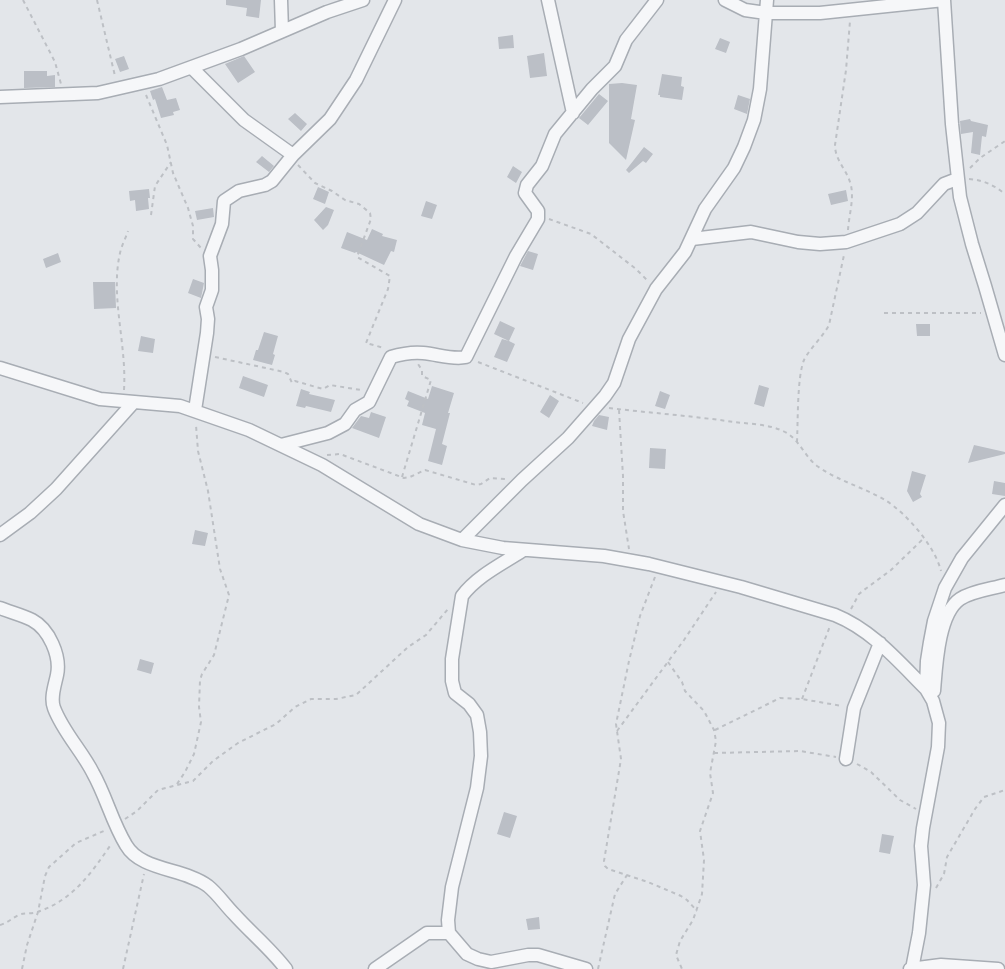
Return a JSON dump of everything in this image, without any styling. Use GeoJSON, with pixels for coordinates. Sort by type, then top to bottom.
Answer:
{"type":"FeatureCollection","features":[{"type":"Feature","properties":{"kind":"street"},"geometry":{"type":"LineString","coordinates":[[281,0],[282,31]]}},
{"type":"Feature","properties":{"kind":"street"},"geometry":{"type":"LineString","coordinates":[[0,97],[98,93],[141,83],[192,68],[327,12],[363,0]]}},
{"type":"Feature","properties":{"kind":"street"},"geometry":{"type":"LineString","coordinates":[[195,410],[208,319],[206,307],[212,290],[210,256],[222,224],[224,201],[239,191],[272,182],[291,158],[330,119],[356,80],[395,0]]}},
{"type":"Feature","properties":{"kind":"street"},"geometry":{"type":"LineString","coordinates":[[548,0],[573,113]]}},
{"type":"Feature","properties":{"kind":"street"},"geometry":{"type":"LineString","coordinates":[[281,445],[328,432],[345,424],[355,410],[369,402],[391,357],[417,353],[458,358],[466,357],[516,256],[538,219],[539,215],[525,193],[525,189],[542,166],[555,134],[592,89],[614,66],[626,40],[657,0]]}},
{"type":"Feature","properties":{"kind":"street"},"geometry":{"type":"LineString","coordinates":[[725,0],[746,10],[766,13],[851,10],[944,0],[950,97],[960,179],[972,244],[1005,355]]}},
{"type":"Feature","properties":{"kind":"street"},"geometry":{"type":"LineString","coordinates":[[462,540],[522,480],[568,438],[614,383],[629,338],[656,289],[685,252],[708,204],[734,168],[754,120],[761,80],[767,0]]}},
{"type":"Feature","properties":{"kind":"street"},"geometry":{"type":"LineString","coordinates":[[192,68],[244,120],[291,158]]}},
{"type":"Feature","properties":{"kind":"street"},"geometry":{"type":"LineString","coordinates":[[692,239],[750,232],[788,241],[820,244],[846,242],[900,224],[917,213],[944,184],[960,179]]}},
{"type":"Feature","properties":{"kind":"street"},"geometry":{"type":"LineString","coordinates":[[0,368],[100,399],[128,403],[180,406],[249,430],[322,464],[419,524],[462,540],[522,550],[604,556],[630,561],[723,582],[841,617],[880,643],[926,688],[933,701],[939,724],[938,747],[921,846],[924,885],[923,899],[911,969],[941,965],[998,969]]}},
{"type":"Feature","properties":{"kind":"street"},"geometry":{"type":"LineString","coordinates":[[0,535],[30,513],[56,489],[128,403]]}},
{"type":"Feature","properties":{"kind":"street"},"geometry":{"type":"LineString","coordinates":[[926,688],[930,642],[945,588],[962,558],[1005,504]]}},
{"type":"Feature","properties":{"kind":"street"},"geometry":{"type":"LineString","coordinates":[[522,550],[480,578],[462,596],[452,659],[452,681],[456,693],[470,704],[477,715],[481,756],[478,788],[452,887],[448,920],[449,933],[467,954],[478,959],[491,962],[538,955],[586,969]]}},
{"type":"Feature","properties":{"kind":"street"},"geometry":{"type":"LineString","coordinates":[[933,701],[938,652],[946,619],[954,606],[960,599],[1005,586]]}},
{"type":"Feature","properties":{"kind":"street"},"geometry":{"type":"LineString","coordinates":[[0,608],[31,619],[40,625],[48,636],[59,666],[53,695],[52,704],[54,710],[93,772],[117,830],[132,855],[146,862],[178,872],[208,886],[220,897],[234,915],[276,956],[286,969]]}},
{"type":"Feature","properties":{"kind":"street"},"geometry":{"type":"LineString","coordinates":[[846,759],[854,708],[880,643]]}},
{"type":"Feature","properties":{"kind":"street"},"geometry":{"type":"LineString","coordinates":[[374,969],[427,933],[449,933]]}},
{"type":"Feature","properties":{"kind":"path"},"geometry":{"type":"LineString","coordinates":[[23,0],[55,62],[63,94]]}},
{"type":"Feature","properties":{"kind":"path"},"geometry":{"type":"LineString","coordinates":[[97,0],[117,88]]}},
{"type":"Feature","properties":{"kind":"path"},"geometry":{"type":"LineString","coordinates":[[797,442],[801,374],[804,360],[824,335],[833,312],[853,193],[849,179],[835,154],[846,70],[851,10]]}},
{"type":"Feature","properties":{"kind":"path"},"geometry":{"type":"LineString","coordinates":[[141,83],[167,146],[173,173],[188,208],[193,226],[193,239],[210,256]]}},
{"type":"Feature","properties":{"kind":"path"},"geometry":{"type":"LineString","coordinates":[[960,179],[980,158],[1005,141]]}},
{"type":"Feature","properties":{"kind":"path"},"geometry":{"type":"LineString","coordinates":[[291,158],[315,183],[345,200],[359,204],[370,213],[371,219],[357,257],[390,276],[388,289],[366,344],[386,348]]}},
{"type":"Feature","properties":{"kind":"path"},"geometry":{"type":"LineString","coordinates":[[152,215],[155,186],[171,162]]}},
{"type":"Feature","properties":{"kind":"path"},"geometry":{"type":"LineString","coordinates":[[960,179],[980,180],[994,186],[1005,194]]}},
{"type":"Feature","properties":{"kind":"path"},"geometry":{"type":"LineString","coordinates":[[539,215],[590,234],[636,269],[656,289]]}},
{"type":"Feature","properties":{"kind":"path"},"geometry":{"type":"LineString","coordinates":[[128,231],[121,249],[118,310],[128,403]]}},
{"type":"Feature","properties":{"kind":"path"},"geometry":{"type":"LineString","coordinates":[[884,313],[993,313]]}},
{"type":"Feature","properties":{"kind":"path"},"geometry":{"type":"LineString","coordinates":[[402,477],[431,380],[422,376],[417,353]]}},
{"type":"Feature","properties":{"kind":"path"},"geometry":{"type":"LineString","coordinates":[[203,354],[284,372],[288,374],[292,383],[295,381],[323,389],[330,385],[373,392]]}},
{"type":"Feature","properties":{"kind":"path"},"geometry":{"type":"LineString","coordinates":[[466,357],[594,407],[695,416],[767,426],[783,431],[797,442],[815,464],[846,483],[886,501],[909,521],[924,538],[940,567],[945,588]]}},
{"type":"Feature","properties":{"kind":"path"},"geometry":{"type":"LineString","coordinates":[[176,786],[186,772],[194,754],[201,722],[199,707],[200,680],[214,655],[230,595],[220,569],[208,491],[198,450],[195,410]]}},
{"type":"Feature","properties":{"kind":"path"},"geometry":{"type":"LineString","coordinates":[[619,410],[623,511],[630,561]]}},
{"type":"Feature","properties":{"kind":"path"},"geometry":{"type":"LineString","coordinates":[[322,455],[340,454],[402,477],[410,477],[425,470],[476,485],[490,478],[522,480]]}},
{"type":"Feature","properties":{"kind":"path"},"geometry":{"type":"LineString","coordinates":[[802,699],[823,641],[841,617],[859,594],[891,570],[924,538]]}},
{"type":"Feature","properties":{"kind":"path"},"geometry":{"type":"LineString","coordinates":[[659,567],[640,616],[632,643],[616,724],[621,759],[604,861],[608,869],[681,896],[697,911]]}},
{"type":"Feature","properties":{"kind":"path"},"geometry":{"type":"LineString","coordinates":[[616,732],[668,662],[723,582]]}},
{"type":"Feature","properties":{"kind":"path"},"geometry":{"type":"LineString","coordinates":[[0,925],[20,914],[38,912],[56,904],[81,884],[92,871],[117,830],[158,790],[193,781],[238,742],[276,724],[295,707],[305,701],[318,698],[336,699],[356,695],[408,647],[426,635],[446,610],[462,596]]}},
{"type":"Feature","properties":{"kind":"path"},"geometry":{"type":"LineString","coordinates":[[668,662],[686,691],[704,711],[714,730],[716,740],[710,773],[713,793],[700,830],[704,860],[702,894],[697,911],[680,941],[676,955],[682,969]]}},
{"type":"Feature","properties":{"kind":"path"},"geometry":{"type":"LineString","coordinates":[[714,730],[780,698],[802,699],[854,708]]}},
{"type":"Feature","properties":{"kind":"path"},"geometry":{"type":"LineString","coordinates":[[714,753],[800,751],[846,759],[871,772],[900,800],[925,814]]}},
{"type":"Feature","properties":{"kind":"path"},"geometry":{"type":"LineString","coordinates":[[932,895],[944,874],[947,857],[975,809],[984,797],[1005,790]]}},
{"type":"Feature","properties":{"kind":"path"},"geometry":{"type":"LineString","coordinates":[[22,969],[27,945],[38,912],[45,876],[49,867],[76,843],[117,830]]}},
{"type":"Feature","properties":{"kind":"path"},"geometry":{"type":"LineString","coordinates":[[122,969],[146,862]]}},
{"type":"Feature","properties":{"kind":"path"},"geometry":{"type":"LineString","coordinates":[[598,969],[615,894],[627,875]]}},
{"type":"Feature","properties":{"kind":"building"},"geometry":{"type":"Polygon","coordinates":[[[226,0],[261,0],[259,18],[246,16],[247,8],[226,5],[226,0]]]}},
{"type":"Feature","properties":{"kind":"building"},"geometry":{"type":"Polygon","coordinates":[[[513,35],[514,48],[499,49],[498,37],[513,35]]]}},
{"type":"Feature","properties":{"kind":"building"},"geometry":{"type":"Polygon","coordinates":[[[720,38],[730,42],[726,53],[715,49],[720,38]]]}},
{"type":"Feature","properties":{"kind":"building"},"geometry":{"type":"Polygon","coordinates":[[[544,53],[547,76],[530,78],[527,56],[544,53]]]}},
{"type":"Feature","properties":{"kind":"building"},"geometry":{"type":"Polygon","coordinates":[[[124,56],[129,69],[120,72],[115,59],[124,56]]]}},
{"type":"Feature","properties":{"kind":"building"},"geometry":{"type":"Polygon","coordinates":[[[244,56],[255,72],[238,83],[225,64],[244,56]]]}},
{"type":"Feature","properties":{"kind":"building"},"geometry":{"type":"Polygon","coordinates":[[[24,71],[47,71],[47,76],[55,75],[55,87],[24,88],[24,71]]]}},
{"type":"Feature","properties":{"kind":"building"},"geometry":{"type":"Polygon","coordinates":[[[662,74],[682,77],[681,86],[684,87],[682,100],[660,97],[658,95],[662,74]]]}},
{"type":"Feature","properties":{"kind":"building"},"geometry":{"type":"Polygon","coordinates":[[[609,84],[637,85],[631,119],[635,120],[626,160],[609,143],[609,84]]]}},
{"type":"Feature","properties":{"kind":"building"},"geometry":{"type":"Polygon","coordinates":[[[162,87],[167,100],[176,98],[180,110],[173,112],[174,115],[161,118],[155,99],[153,100],[150,91],[162,87]]]}},
{"type":"Feature","properties":{"kind":"building"},"geometry":{"type":"Polygon","coordinates":[[[599,94],[608,101],[588,125],[579,118],[599,94]]]}},
{"type":"Feature","properties":{"kind":"building"},"geometry":{"type":"Polygon","coordinates":[[[738,95],[750,99],[747,114],[734,109],[738,95]]]}},
{"type":"Feature","properties":{"kind":"building"},"geometry":{"type":"Polygon","coordinates":[[[295,113],[307,124],[301,131],[288,119],[295,113]]]}},
{"type":"Feature","properties":{"kind":"building"},"geometry":{"type":"Polygon","coordinates":[[[970,119],[971,121],[988,125],[986,137],[982,136],[980,155],[971,153],[973,132],[961,134],[960,121],[970,119]]]}},
{"type":"Feature","properties":{"kind":"building"},"geometry":{"type":"Polygon","coordinates":[[[644,147],[653,154],[646,163],[643,161],[629,173],[626,170],[644,147]]]}},
{"type":"Feature","properties":{"kind":"building"},"geometry":{"type":"Polygon","coordinates":[[[262,156],[274,166],[269,172],[256,162],[262,156]]]}},
{"type":"Feature","properties":{"kind":"building"},"geometry":{"type":"Polygon","coordinates":[[[513,166],[522,172],[516,183],[507,177],[513,166]]]}},
{"type":"Feature","properties":{"kind":"building"},"geometry":{"type":"Polygon","coordinates":[[[318,187],[329,192],[325,204],[313,199],[318,187]]]}},
{"type":"Feature","properties":{"kind":"building"},"geometry":{"type":"Polygon","coordinates":[[[149,189],[149,209],[136,211],[135,200],[130,201],[129,191],[149,189]]]}},
{"type":"Feature","properties":{"kind":"building"},"geometry":{"type":"Polygon","coordinates":[[[846,190],[848,201],[831,205],[828,194],[846,190]]]}},
{"type":"Feature","properties":{"kind":"building"},"geometry":{"type":"Polygon","coordinates":[[[426,201],[437,205],[432,219],[421,216],[426,201]]]}},
{"type":"Feature","properties":{"kind":"building"},"geometry":{"type":"Polygon","coordinates":[[[326,207],[334,210],[328,225],[323,230],[314,220],[326,207]]]}},
{"type":"Feature","properties":{"kind":"building"},"geometry":{"type":"Polygon","coordinates":[[[213,208],[214,217],[197,220],[195,211],[213,208]]]}},
{"type":"Feature","properties":{"kind":"building"},"geometry":{"type":"Polygon","coordinates":[[[372,229],[383,234],[382,236],[397,240],[394,252],[391,251],[384,265],[356,252],[341,248],[347,232],[367,240],[372,229]]]}},
{"type":"Feature","properties":{"kind":"building"},"geometry":{"type":"Polygon","coordinates":[[[528,251],[538,254],[533,270],[520,266],[528,251]]]}},
{"type":"Feature","properties":{"kind":"building"},"geometry":{"type":"Polygon","coordinates":[[[58,253],[61,262],[46,268],[43,259],[58,253]]]}},
{"type":"Feature","properties":{"kind":"building"},"geometry":{"type":"Polygon","coordinates":[[[193,279],[204,283],[201,298],[188,293],[193,279]]]}},
{"type":"Feature","properties":{"kind":"building"},"geometry":{"type":"Polygon","coordinates":[[[93,282],[115,282],[116,308],[94,309],[93,282]]]}},
{"type":"Feature","properties":{"kind":"building"},"geometry":{"type":"Polygon","coordinates":[[[500,321],[515,328],[509,341],[494,334],[500,321]]]}},
{"type":"Feature","properties":{"kind":"building"},"geometry":{"type":"Polygon","coordinates":[[[916,324],[930,324],[930,336],[917,336],[916,324]]]}},
{"type":"Feature","properties":{"kind":"building"},"geometry":{"type":"Polygon","coordinates":[[[264,332],[278,336],[272,365],[253,360],[264,332]]]}},
{"type":"Feature","properties":{"kind":"building"},"geometry":{"type":"Polygon","coordinates":[[[141,336],[155,339],[153,353],[138,351],[141,336]]]}},
{"type":"Feature","properties":{"kind":"building"},"geometry":{"type":"Polygon","coordinates":[[[502,339],[515,344],[507,362],[494,357],[502,339]]]}},
{"type":"Feature","properties":{"kind":"building"},"geometry":{"type":"Polygon","coordinates":[[[243,376],[268,385],[264,397],[239,388],[243,376]]]}},
{"type":"Feature","properties":{"kind":"building"},"geometry":{"type":"Polygon","coordinates":[[[759,385],[769,388],[764,407],[754,404],[759,385]]]}},
{"type":"Feature","properties":{"kind":"building"},"geometry":{"type":"Polygon","coordinates":[[[432,386],[454,393],[442,444],[447,446],[442,465],[428,461],[436,429],[422,425],[425,413],[407,406],[409,401],[405,399],[408,391],[428,399],[432,386]]]}},
{"type":"Feature","properties":{"kind":"building"},"geometry":{"type":"Polygon","coordinates":[[[301,389],[310,392],[309,394],[335,400],[331,412],[306,406],[305,408],[296,406],[301,389]]]}},
{"type":"Feature","properties":{"kind":"building"},"geometry":{"type":"Polygon","coordinates":[[[660,391],[670,395],[665,409],[655,406],[660,391]]]}},
{"type":"Feature","properties":{"kind":"building"},"geometry":{"type":"Polygon","coordinates":[[[550,395],[559,401],[549,418],[540,412],[550,395]]]}},
{"type":"Feature","properties":{"kind":"building"},"geometry":{"type":"Polygon","coordinates":[[[371,412],[386,417],[379,438],[352,428],[361,416],[369,418],[371,412]]]}},
{"type":"Feature","properties":{"kind":"building"},"geometry":{"type":"Polygon","coordinates":[[[599,415],[609,417],[607,430],[592,426],[599,415]]]}},
{"type":"Feature","properties":{"kind":"building"},"geometry":{"type":"Polygon","coordinates":[[[974,445],[1005,452],[1005,454],[968,463],[974,445]]]}},
{"type":"Feature","properties":{"kind":"building"},"geometry":{"type":"Polygon","coordinates":[[[650,448],[666,449],[665,469],[649,468],[650,448]]]}},
{"type":"Feature","properties":{"kind":"building"},"geometry":{"type":"Polygon","coordinates":[[[912,471],[926,475],[920,494],[922,497],[913,502],[907,491],[912,471]]]}},
{"type":"Feature","properties":{"kind":"building"},"geometry":{"type":"Polygon","coordinates":[[[994,481],[1005,483],[1005,496],[992,494],[994,481]]]}},
{"type":"Feature","properties":{"kind":"building"},"geometry":{"type":"Polygon","coordinates":[[[195,530],[208,533],[205,546],[192,544],[195,530]]]}},
{"type":"Feature","properties":{"kind":"building"},"geometry":{"type":"Polygon","coordinates":[[[140,659],[154,663],[151,674],[137,670],[140,659]]]}},
{"type":"Feature","properties":{"kind":"building"},"geometry":{"type":"Polygon","coordinates":[[[504,812],[517,816],[510,838],[497,834],[504,812]]]}},
{"type":"Feature","properties":{"kind":"building"},"geometry":{"type":"Polygon","coordinates":[[[882,834],[894,836],[890,854],[879,852],[882,834]]]}},
{"type":"Feature","properties":{"kind":"building"},"geometry":{"type":"Polygon","coordinates":[[[539,917],[540,929],[528,930],[526,919],[539,917]]]}}]}
